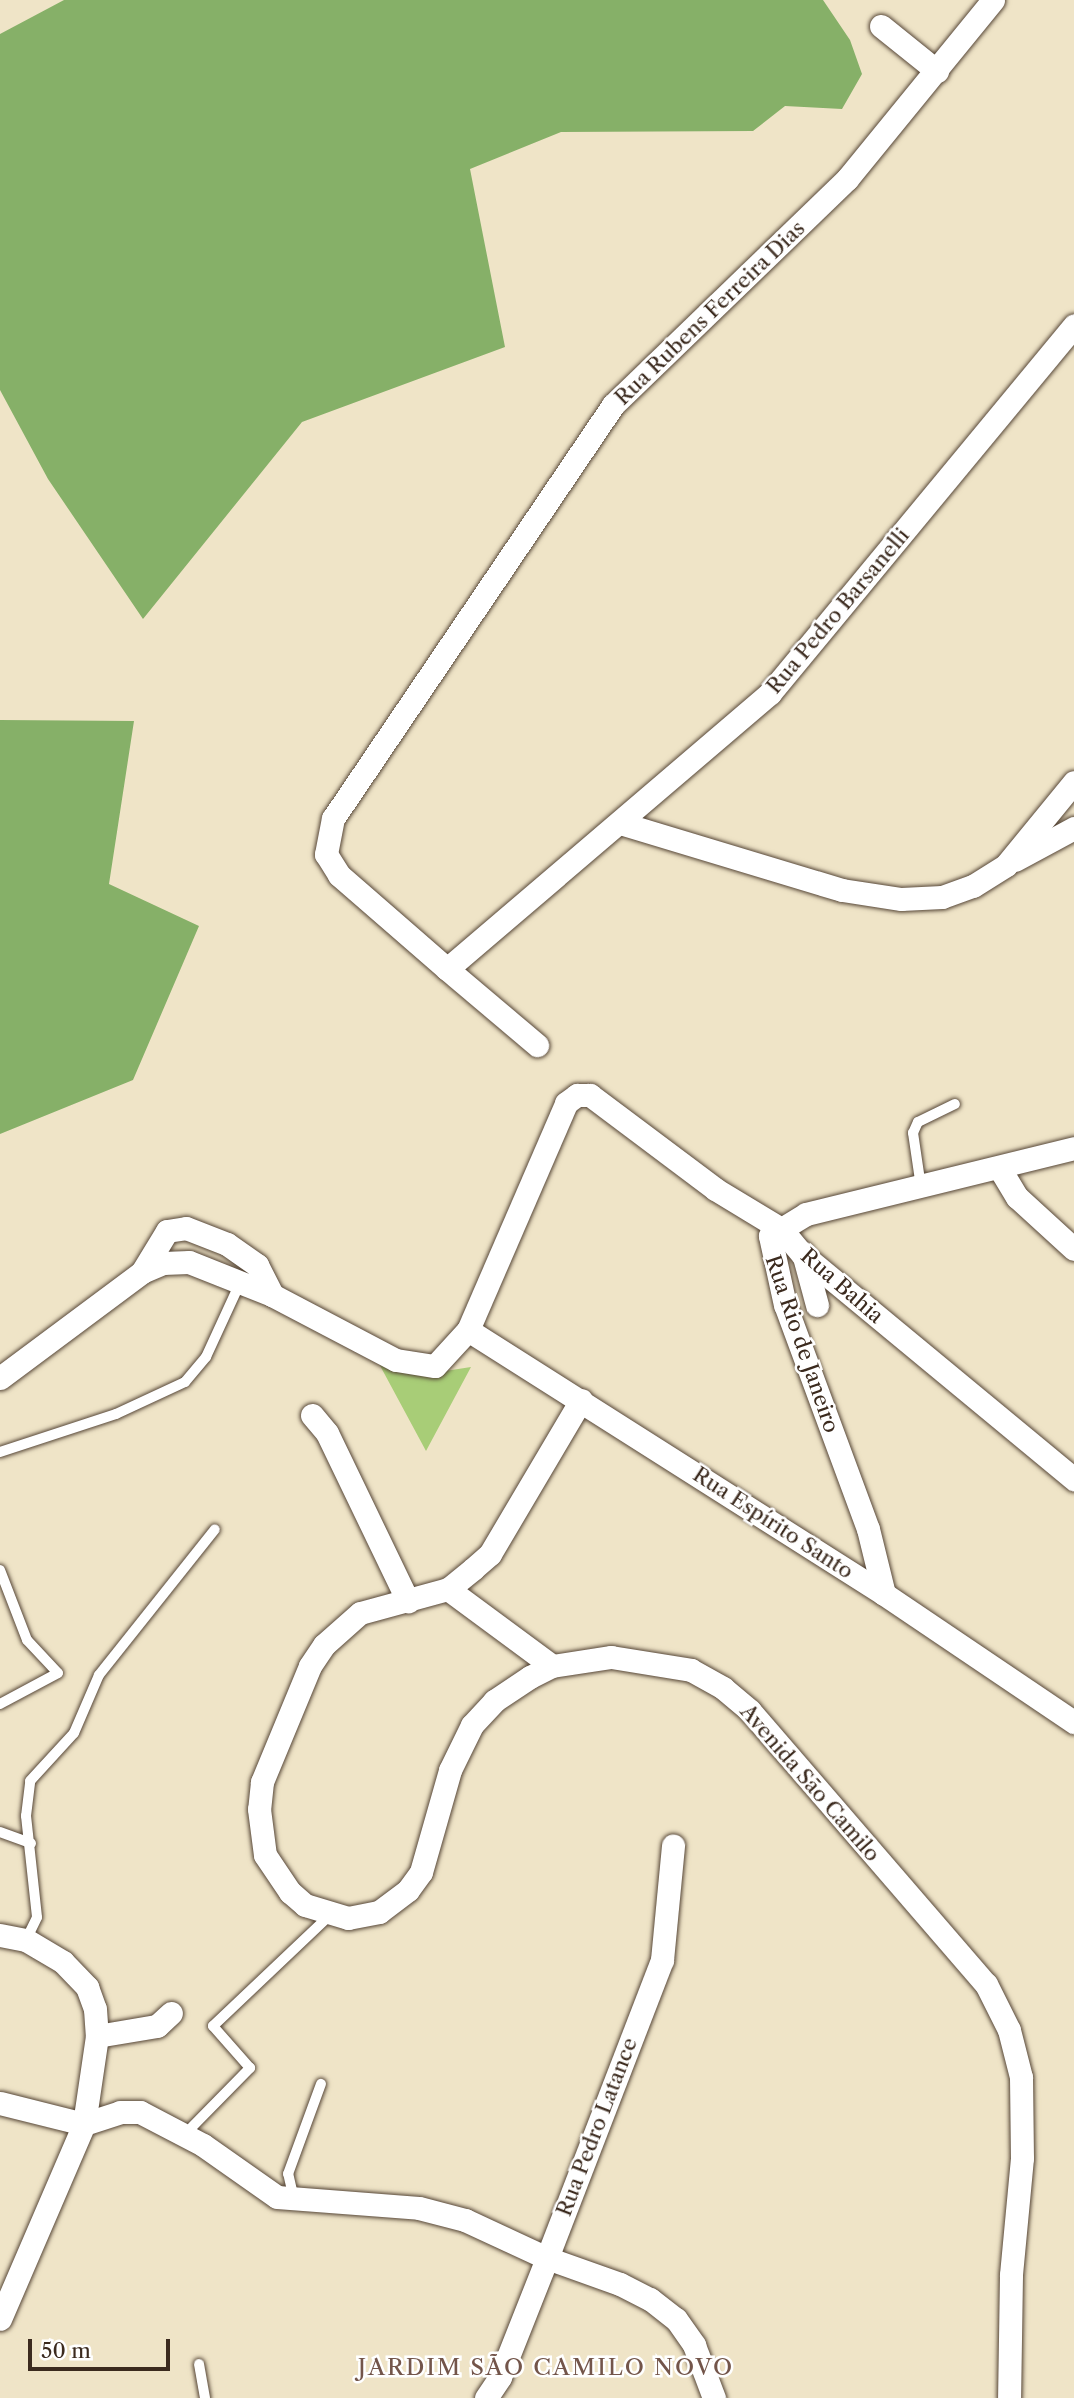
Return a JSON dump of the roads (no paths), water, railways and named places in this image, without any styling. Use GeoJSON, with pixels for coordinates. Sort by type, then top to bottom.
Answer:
{"type":"FeatureCollection","features":[{"type":"Feature","properties":{"kind":"street","name":"Rua Rubens Ferreira Dias"},"geometry":{"type":"LineString","coordinates":[[447,969],[339,876],[326,854],[333,818],[613,405],[794,234],[937,71],[993,0]]}},
{"type":"Feature","properties":{"kind":"street"},"geometry":{"type":"LineString","coordinates":[[881,26],[937,71]]}},
{"type":"Feature","properties":{"kind":"street","name":"Rua Pedro Barsanelli"},"geometry":{"type":"LineString","coordinates":[[447,969],[620,823],[787,675],[1074,325]]}},
{"type":"Feature","properties":{"kind":"street"},"geometry":{"type":"LineString","coordinates":[[1006,865],[1074,782]]}},
{"type":"Feature","properties":{"kind":"street"},"geometry":{"type":"LineString","coordinates":[[620,823],[842,890],[901,900],[942,897],[974,886],[1006,865],[1074,828]]}},
{"type":"Feature","properties":{"kind":"street"},"geometry":{"type":"LineString","coordinates":[[447,969],[537,1045]]}},
{"type":"Feature","properties":{"kind":"street","name":"Rua Bahia"},"geometry":{"type":"LineString","coordinates":[[468,1330],[566,1103],[577,1095],[590,1095],[606,1102],[715,1189],[781,1229],[803,1255],[1074,1479]]}},
{"type":"Feature","properties":{"kind":"street","name":"Rua Rio de Janeiro"},"geometry":{"type":"LineString","coordinates":[[884,1594],[868,1529],[785,1305],[769,1244],[770,1236],[816,1211],[1000,1169],[1074,1148]]}},
{"type":"Feature","properties":{"kind":"street"},"geometry":{"type":"LineString","coordinates":[[1000,1169],[1017,1197],[1074,1249]]}},
{"type":"Feature","properties":{"kind":"street"},"geometry":{"type":"LineString","coordinates":[[816,1211],[804,1236],[803,1255],[817,1305]]}},
{"type":"Feature","properties":{"kind":"street"},"geometry":{"type":"LineString","coordinates":[[142,1272],[167,1231],[186,1228],[227,1244],[257,1265],[272,1295]]}},
{"type":"Feature","properties":{"kind":"street"},"geometry":{"type":"LineString","coordinates":[[0,1378],[142,1272],[163,1263],[189,1262],[241,1281],[396,1360],[418,1366],[435,1366],[445,1360],[468,1330]]}},
{"type":"Feature","properties":{"kind":"street"},"geometry":{"type":"LineString","coordinates":[[785,1305],[864,1306]]}},
{"type":"Feature","properties":{"kind":"street","name":"Rua Espírito Santo"},"geometry":{"type":"LineString","coordinates":[[468,1330],[884,1594],[1074,1722]]}},
{"type":"Feature","properties":{"kind":"street","name":"Avenida São Camilo"},"geometry":{"type":"LineString","coordinates":[[581,1400],[490,1554],[448,1588],[360,1613],[324,1645],[310,1666],[262,1782],[259,1809],[265,1855],[290,1892],[305,1905],[348,1918],[379,1912],[408,1891],[421,1872],[450,1770],[472,1725],[495,1701],[552,1666],[611,1657],[650,1660],[691,1671],[723,1688],[750,1711],[986,1984],[1009,2030],[1021,2077],[1022,2158],[1012,2274],[1009,2398]]}},
{"type":"Feature","properties":{"kind":"street"},"geometry":{"type":"LineString","coordinates":[[312,1415],[327,1433],[408,1601]]}},
{"type":"Feature","properties":{"kind":"street"},"geometry":{"type":"LineString","coordinates":[[448,1588],[552,1666]]}},
{"type":"Feature","properties":{"kind":"street","name":"Rua Pedro Latance"},"geometry":{"type":"LineString","coordinates":[[486,2398],[500,2376],[662,1960],[673,1846]]}},
{"type":"Feature","properties":{"kind":"street"},"geometry":{"type":"LineString","coordinates":[[0,1935],[26,1940],[63,1962],[86,1987],[95,2010],[97,2036],[84,2124],[0,2319]]}},
{"type":"Feature","properties":{"kind":"street"},"geometry":{"type":"LineString","coordinates":[[97,2036],[157,2026],[171,2013]]}},
{"type":"Feature","properties":{"kind":"street"},"geometry":{"type":"LineString","coordinates":[[0,2103],[84,2124],[120,2112],[140,2112],[203,2145],[277,2197],[295,2202],[368,2201],[419,2208],[465,2220],[547,2258],[620,2284],[650,2299],[676,2319],[694,2345],[714,2398]]}},
{"type":"Feature","properties":{"kind":"lane"},"geometry":{"type":"LineString","coordinates":[[921,1188],[913,1133],[918,1122],[955,1104]]}},
{"type":"Feature","properties":{"kind":"lane"},"geometry":{"type":"LineString","coordinates":[[0,1452],[116,1414],[186,1382],[206,1356],[241,1281]]}},
{"type":"Feature","properties":{"kind":"lane"},"geometry":{"type":"LineString","coordinates":[[26,1940],[37,1917],[26,1816],[30,1781],[74,1732],[99,1675],[215,1530]]}},
{"type":"Feature","properties":{"kind":"lane"},"geometry":{"type":"LineString","coordinates":[[0,1570],[27,1640],[58,1673],[0,1704]]}},
{"type":"Feature","properties":{"kind":"lane"},"geometry":{"type":"LineString","coordinates":[[0,1605],[12,1600]]}},
{"type":"Feature","properties":{"kind":"lane"},"geometry":{"type":"LineString","coordinates":[[0,1832],[31,1843]]}},
{"type":"Feature","properties":{"kind":"lane"},"geometry":{"type":"LineString","coordinates":[[192,2127],[250,2068],[214,2026],[331,1914]]}},
{"type":"Feature","properties":{"kind":"lane"},"geometry":{"type":"LineString","coordinates":[[295,2202],[288,2174],[321,2084]]}},
{"type":"Feature","properties":{"kind":"lane"},"geometry":{"type":"LineString","coordinates":[[199,2364],[205,2398]]}},
{"type":"Feature","properties":{"kind":"district","name":"JARDIM SÃO CAMILO NOVO"},"geometry":{"type":"Point","coordinates":[546,2367]}}]}
